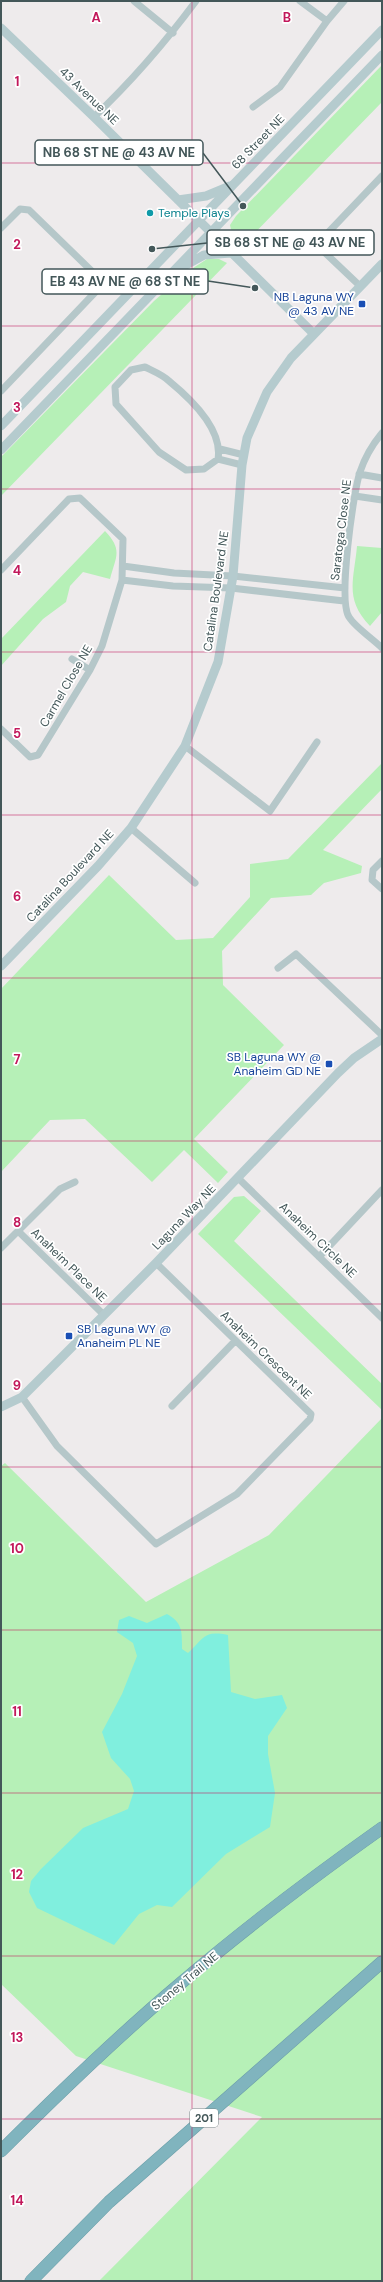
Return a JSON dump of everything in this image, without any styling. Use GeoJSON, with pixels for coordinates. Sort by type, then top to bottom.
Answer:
{"type":"FeatureCollection","features":[{"type":"Feature","properties":{"kind":"highway","name":"Stoney Trail NE"},"geometry":{"type":"LineString","coordinates":[[1,2151],[96,2060],[181,1983],[308,1881],[382,1828]]}},
{"type":"Feature","properties":{"kind":"highway","name":"201"},"geometry":{"type":"LineString","coordinates":[[31,2281],[109,2202],[382,1962]]}},
{"type":"Feature","properties":{"kind":"street"},"geometry":{"type":"LineString","coordinates":[[134,1],[173,33]]}},
{"type":"Feature","properties":{"kind":"street"},"geometry":{"type":"LineString","coordinates":[[94,117],[136,76],[173,33],[196,1]]}},
{"type":"Feature","properties":{"kind":"street"},"geometry":{"type":"LineString","coordinates":[[300,1],[327,21]]}},
{"type":"Feature","properties":{"kind":"street"},"geometry":{"type":"LineString","coordinates":[[253,107],[280,87],[327,21],[344,1]]}},
{"type":"Feature","properties":{"kind":"street","name":"43 Avenue NE"},"geometry":{"type":"LineString","coordinates":[[1,28],[94,117],[314,334]]}},
{"type":"Feature","properties":{"kind":"street","name":"68 Street NE"},"geometry":{"type":"LineString","coordinates":[[1,426],[382,30]]}},
{"type":"Feature","properties":{"kind":"street"},"geometry":{"type":"LineString","coordinates":[[1,450],[382,55]]}},
{"type":"Feature","properties":{"kind":"street"},"geometry":{"type":"LineString","coordinates":[[360,286],[320,248],[321,240],[382,176]]}},
{"type":"Feature","properties":{"kind":"street"},"geometry":{"type":"LineString","coordinates":[[178,200],[206,196],[235,184]]}},
{"type":"Feature","properties":{"kind":"street"},"geometry":{"type":"LineString","coordinates":[[1,228],[20,209],[29,210],[104,283],[1,391]]}},
{"type":"Feature","properties":{"kind":"street"},"geometry":{"type":"LineString","coordinates":[[171,275],[204,255],[231,253]]}},
{"type":"Feature","properties":{"kind":"street"},"geometry":{"type":"LineString","coordinates":[[314,334],[382,264]]}},
{"type":"Feature","properties":{"kind":"street","name":"Catalina Boulevard NE"},"geometry":{"type":"LineString","coordinates":[[1,966],[98,866],[131,828],[186,746],[218,662],[232,576],[242,465],[247,438],[266,392],[291,358],[314,334]]}},
{"type":"Feature","properties":{"kind":"street"},"geometry":{"type":"LineString","coordinates":[[145,367],[169,380],[200,411],[217,436],[220,449],[218,459],[204,469],[186,470],[160,452],[116,404],[115,387],[131,370],[145,367]]}},
{"type":"Feature","properties":{"kind":"street","name":"Saratoga Close NE"},"geometry":{"type":"LineString","coordinates":[[382,433],[373,443],[359,474],[355,496],[344,601],[348,616],[382,648]]}},
{"type":"Feature","properties":{"kind":"street"},"geometry":{"type":"LineString","coordinates":[[220,449],[244,455]]}},
{"type":"Feature","properties":{"kind":"street"},"geometry":{"type":"LineString","coordinates":[[218,459],[242,465]]}},
{"type":"Feature","properties":{"kind":"street"},"geometry":{"type":"LineString","coordinates":[[359,474],[382,478]]}},
{"type":"Feature","properties":{"kind":"street"},"geometry":{"type":"LineString","coordinates":[[355,496],[382,500]]}},
{"type":"Feature","properties":{"kind":"street","name":"Carmel Close NE"},"geometry":{"type":"LineString","coordinates":[[1,570],[70,499],[80,498],[124,539],[124,566],[122,580],[102,646],[90,670],[38,755],[30,757],[1,730]]}},
{"type":"Feature","properties":{"kind":"street"},"geometry":{"type":"LineString","coordinates":[[124,566],[174,573],[232,576]]}},
{"type":"Feature","properties":{"kind":"street","name":"Saratoga Close NE"},"geometry":{"type":"LineString","coordinates":[[232,576],[345,588]]}},
{"type":"Feature","properties":{"kind":"street"},"geometry":{"type":"LineString","coordinates":[[122,580],[173,586],[230,588],[344,601]]}},
{"type":"Feature","properties":{"kind":"street"},"geometry":{"type":"LineString","coordinates":[[72,659],[90,670]]}},
{"type":"Feature","properties":{"kind":"street"},"geometry":{"type":"LineString","coordinates":[[186,746],[270,811],[317,742]]}},
{"type":"Feature","properties":{"kind":"street"},"geometry":{"type":"LineString","coordinates":[[131,828],[195,883]]}},
{"type":"Feature","properties":{"kind":"street"},"geometry":{"type":"LineString","coordinates":[[382,861],[373,870],[372,880],[382,889]]}},
{"type":"Feature","properties":{"kind":"street"},"geometry":{"type":"LineString","coordinates":[[278,968],[296,954],[382,1035]]}},
{"type":"Feature","properties":{"kind":"street","name":"Laguna Way NE"},"geometry":{"type":"LineString","coordinates":[[1,1407],[22,1397],[156,1263],[338,1073],[354,1058],[382,1039]]}},
{"type":"Feature","properties":{"kind":"street","name":"Anaheim Circle NE"},"geometry":{"type":"LineString","coordinates":[[238,1178],[382,1318]]}},
{"type":"Feature","properties":{"kind":"street","name":"Anaheim Place NE"},"geometry":{"type":"LineString","coordinates":[[1,1248],[60,1189],[75,1182]]}},
{"type":"Feature","properties":{"kind":"street"},"geometry":{"type":"LineString","coordinates":[[319,1257],[382,1190]]}},
{"type":"Feature","properties":{"kind":"street","name":"Anaheim Place NE"},"geometry":{"type":"LineString","coordinates":[[18,1231],[104,1315]]}},
{"type":"Feature","properties":{"kind":"street","name":"Anaheim Crescent NE"},"geometry":{"type":"LineString","coordinates":[[22,1397],[57,1446],[156,1544],[238,1494],[310,1420],[311,1414],[156,1263]]}},
{"type":"Feature","properties":{"kind":"street"},"geometry":{"type":"LineString","coordinates":[[172,1406],[235,1341]]}},
{"type":"Feature","properties":{"kind":"shaded area"},"geometry":{"type":"Polygon","coordinates":[[[382,65],[382,102],[242,246],[232,234],[230,225],[236,216],[382,65]]]}},
{"type":"Feature","properties":{"kind":"shaded area"},"geometry":{"type":"Polygon","coordinates":[[[207,259],[219,259],[227,263],[1,496],[1,457],[154,301],[187,272],[207,259]]]}},
{"type":"Feature","properties":{"kind":"shaded area"},"geometry":{"type":"Polygon","coordinates":[[[105,531],[111,538],[116,548],[116,559],[110,579],[83,572],[70,586],[66,602],[43,619],[1,666],[1,639],[105,531]]]}},
{"type":"Feature","properties":{"kind":"shaded area"},"geometry":{"type":"Polygon","coordinates":[[[357,546],[382,548],[382,612],[370,626],[362,616],[354,598],[353,579],[357,546]]]}},
{"type":"Feature","properties":{"kind":"shaded area"},"geometry":{"type":"Polygon","coordinates":[[[382,763],[382,789],[323,850],[362,866],[361,873],[324,883],[311,895],[271,898],[222,951],[223,985],[284,1045],[194,1139],[228,1172],[218,1183],[184,1150],[152,1182],[85,1119],[50,1120],[1,1172],[1,989],[109,875],[176,940],[213,938],[250,897],[250,864],[288,859],[382,763]]]}},
{"type":"Feature","properties":{"kind":"shaded area"},"geometry":{"type":"Polygon","coordinates":[[[244,1196],[261,1211],[234,1241],[382,1384],[382,1410],[198,1234],[234,1197],[244,1196]]]}},
{"type":"Feature","properties":{"kind":"shaded area"},"geometry":{"type":"Polygon","coordinates":[[[382,1418],[382,2281],[99,2281],[262,2117],[76,2056],[1,1984],[1,1466],[5,1463],[146,1602],[269,1535],[382,1418]]]}},
{"type":"Feature","properties":{"kind":"shaded area"},"geometry":{"type":"Polygon","coordinates":[[[167,1614],[179,1625],[182,1649],[188,1653],[205,1636],[214,1634],[228,1635],[231,1692],[255,1699],[282,1695],[287,1708],[268,1736],[268,1754],[275,1793],[270,1827],[226,1854],[172,1907],[157,1905],[139,1914],[114,1945],[37,1908],[29,1892],[31,1881],[41,1869],[83,1828],[128,1809],[134,1791],[130,1779],[111,1758],[102,1732],[122,1694],[137,1656],[133,1643],[117,1632],[119,1620],[129,1616],[147,1623],[167,1614]]]}},
{"type":"Feature","properties":{"kind":"place","name":"NB 68 ST NE @ 43 AV NE"},"geometry":{"type":"Point","coordinates":[243,206]}},
{"type":"Feature","properties":{"kind":"place","name":"Temple Plays"},"geometry":{"type":"Point","coordinates":[150,213]}},
{"type":"Feature","properties":{"kind":"place","name":"SB 68 ST NE @ 43 AV NE"},"geometry":{"type":"Point","coordinates":[152,249]}},
{"type":"Feature","properties":{"kind":"place","name":"EB 43 AV NE @ 68 ST NE"},"geometry":{"type":"Point","coordinates":[255,288]}},
{"type":"Feature","properties":{"kind":"place","name":"NB Laguna WY @ 43 AV NE"},"geometry":{"type":"Point","coordinates":[362,304]}},
{"type":"Feature","properties":{"kind":"place","name":"SB Laguna WY @ Anaheim GD NE"},"geometry":{"type":"Point","coordinates":[329,1064]}},
{"type":"Feature","properties":{"kind":"place","name":"SB Laguna WY @ Anaheim PL NE"},"geometry":{"type":"Point","coordinates":[69,1336]}}]}
